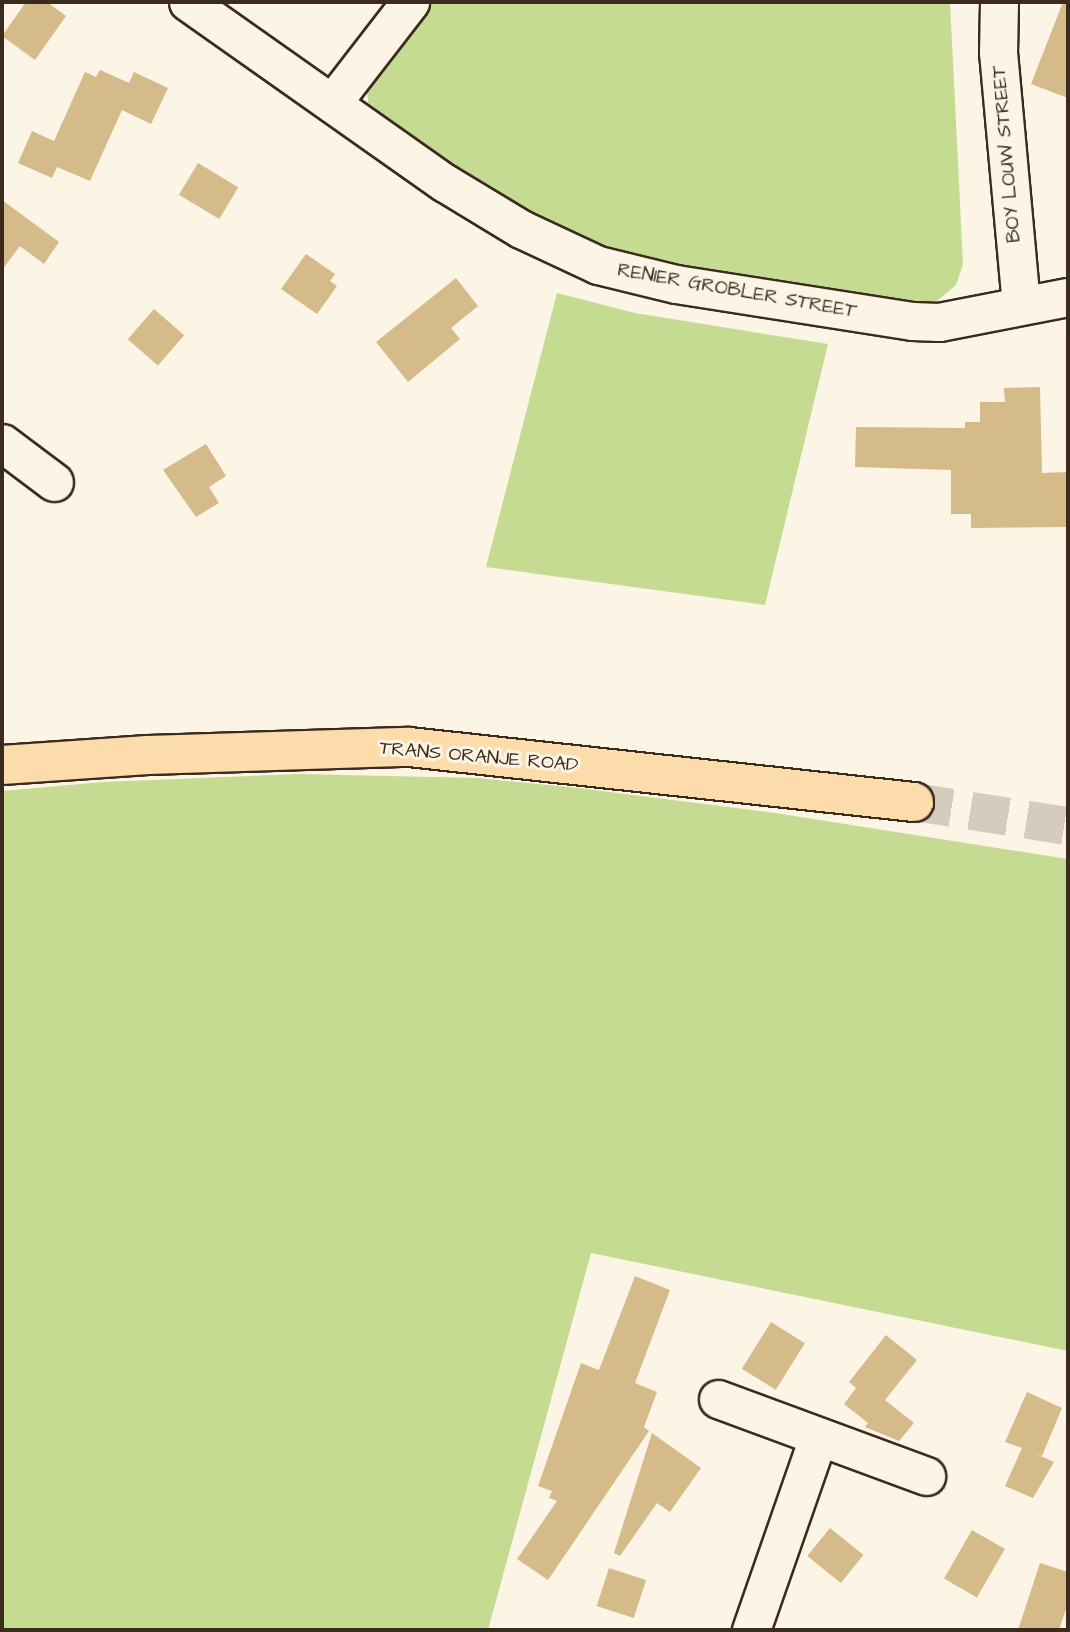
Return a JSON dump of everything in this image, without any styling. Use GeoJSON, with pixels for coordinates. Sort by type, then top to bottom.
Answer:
{"type":"FeatureCollection","features":[{"type":"Feature","properties":{"kind":"main road","name":"TRANS ORANJE ROAD"},"geometry":{"type":"LineString","coordinates":[[2,765],[148,755],[409,747],[914,802]]}},
{"type":"Feature","properties":{"kind":"street","name":"RENIER GROBLER STREET"},"geometry":{"type":"LineString","coordinates":[[188,2],[456,189],[521,229],[598,265],[676,284],[912,321],[939,322],[1068,298]]}},
{"type":"Feature","properties":{"kind":"street"},"geometry":{"type":"LineString","coordinates":[[332,103],[410,2]]}},
{"type":"Feature","properties":{"kind":"street","name":"BOY LOUW STREET"},"geometry":{"type":"LineString","coordinates":[[999,2],[998,52],[1021,305]]}},
{"type":"Feature","properties":{"kind":"street"},"geometry":{"type":"LineString","coordinates":[[2,443],[54,482]]}},
{"type":"Feature","properties":{"kind":"street"},"geometry":{"type":"LineString","coordinates":[[718,1399],[926,1476]]}},
{"type":"Feature","properties":{"kind":"street"},"geometry":{"type":"LineString","coordinates":[[751,1630],[818,1438]]}},
{"type":"Feature","properties":{"kind":"green space"},"geometry":{"type":"Polygon","coordinates":[[[425,2],[950,2],[963,264],[956,285],[937,301],[924,305],[834,294],[642,260],[562,236],[376,119],[369,109],[366,85],[425,2]]]}},
{"type":"Feature","properties":{"kind":"green space"},"geometry":{"type":"Polygon","coordinates":[[[557,293],[635,313],[828,344],[765,605],[486,567],[557,293]]]}},
{"type":"Feature","properties":{"kind":"green space"},"geometry":{"type":"Polygon","coordinates":[[[299,774],[477,778],[578,788],[775,813],[1068,859],[1068,1351],[591,1253],[488,1630],[2,1630],[2,791],[103,782],[299,774]]]}},
{"type":"Feature","properties":{"kind":"building"},"geometry":{"type":"Polygon","coordinates":[[[26,2],[47,2],[66,16],[35,60],[2,36],[26,2]]]}},
{"type":"Feature","properties":{"kind":"building"},"geometry":{"type":"Polygon","coordinates":[[[1063,2],[1068,2],[1068,98],[1031,84],[1063,2]]]}},
{"type":"Feature","properties":{"kind":"building"},"geometry":{"type":"Polygon","coordinates":[[[100,70],[129,83],[134,72],[168,88],[151,124],[122,110],[90,181],[57,167],[52,178],[18,163],[32,131],[54,141],[85,72],[96,77],[100,70]]]}},
{"type":"Feature","properties":{"kind":"building"},"geometry":{"type":"Polygon","coordinates":[[[198,163],[238,187],[219,219],[179,195],[198,163]]]}},
{"type":"Feature","properties":{"kind":"building"},"geometry":{"type":"Polygon","coordinates":[[[2,200],[59,242],[44,264],[20,246],[2,270],[2,200]]]}},
{"type":"Feature","properties":{"kind":"building"},"geometry":{"type":"Polygon","coordinates":[[[306,254],[335,274],[330,281],[337,286],[317,314],[281,289],[306,254]]]}},
{"type":"Feature","properties":{"kind":"building"},"geometry":{"type":"Polygon","coordinates":[[[456,278],[478,306],[451,328],[460,339],[408,382],[376,342],[456,278]]]}},
{"type":"Feature","properties":{"kind":"building"},"geometry":{"type":"Polygon","coordinates":[[[154,309],[184,335],[158,365],[128,339],[154,309]]]}},
{"type":"Feature","properties":{"kind":"building"},"geometry":{"type":"Polygon","coordinates":[[[1040,387],[1042,473],[1068,472],[1068,527],[971,528],[971,514],[951,514],[951,470],[855,467],[856,427],[965,428],[965,422],[980,422],[980,402],[1005,402],[1004,388],[1040,387]]]}},
{"type":"Feature","properties":{"kind":"building"},"geometry":{"type":"Polygon","coordinates":[[[206,444],[226,476],[209,487],[219,503],[196,517],[163,470],[206,444]]]}},
{"type":"Feature","properties":{"kind":"building"},"geometry":{"type":"Polygon","coordinates":[[[635,1276],[670,1290],[635,1383],[657,1392],[644,1427],[649,1431],[548,1580],[517,1559],[557,1501],[549,1498],[552,1491],[538,1486],[581,1363],[599,1370],[635,1276]]]}},
{"type":"Feature","properties":{"kind":"building"},"geometry":{"type":"Polygon","coordinates":[[[771,1322],[805,1343],[776,1390],[742,1369],[771,1322]]]}},
{"type":"Feature","properties":{"kind":"building"},"geometry":{"type":"Polygon","coordinates":[[[886,1335],[917,1360],[885,1400],[914,1423],[899,1441],[865,1427],[868,1423],[844,1404],[856,1388],[849,1382],[886,1335]]]}},
{"type":"Feature","properties":{"kind":"building"},"geometry":{"type":"Polygon","coordinates":[[[1027,1392],[1062,1408],[1042,1456],[1032,1452],[1054,1462],[1033,1498],[1005,1486],[1022,1448],[1005,1442],[1027,1392]]]}},
{"type":"Feature","properties":{"kind":"building"},"geometry":{"type":"Polygon","coordinates":[[[652,1433],[701,1468],[670,1512],[657,1503],[620,1556],[614,1553],[652,1433]]]}},
{"type":"Feature","properties":{"kind":"building"},"geometry":{"type":"Polygon","coordinates":[[[830,1528],[863,1555],[841,1583],[807,1556],[830,1528]]]}},
{"type":"Feature","properties":{"kind":"building"},"geometry":{"type":"Polygon","coordinates":[[[972,1530],[1005,1549],[977,1597],[944,1578],[972,1530]]]}},
{"type":"Feature","properties":{"kind":"building"},"geometry":{"type":"Polygon","coordinates":[[[1040,1563],[1068,1572],[1068,1603],[1059,1630],[1018,1630],[1040,1563]]]}},
{"type":"Feature","properties":{"kind":"building"},"geometry":{"type":"Polygon","coordinates":[[[609,1568],[646,1580],[634,1618],[597,1606],[609,1568]]]}},
{"type":"Feature","properties":{"kind":"tunnel"},"geometry":{"type":"LineString","coordinates":[[914,802],[1068,826]]}}]}
